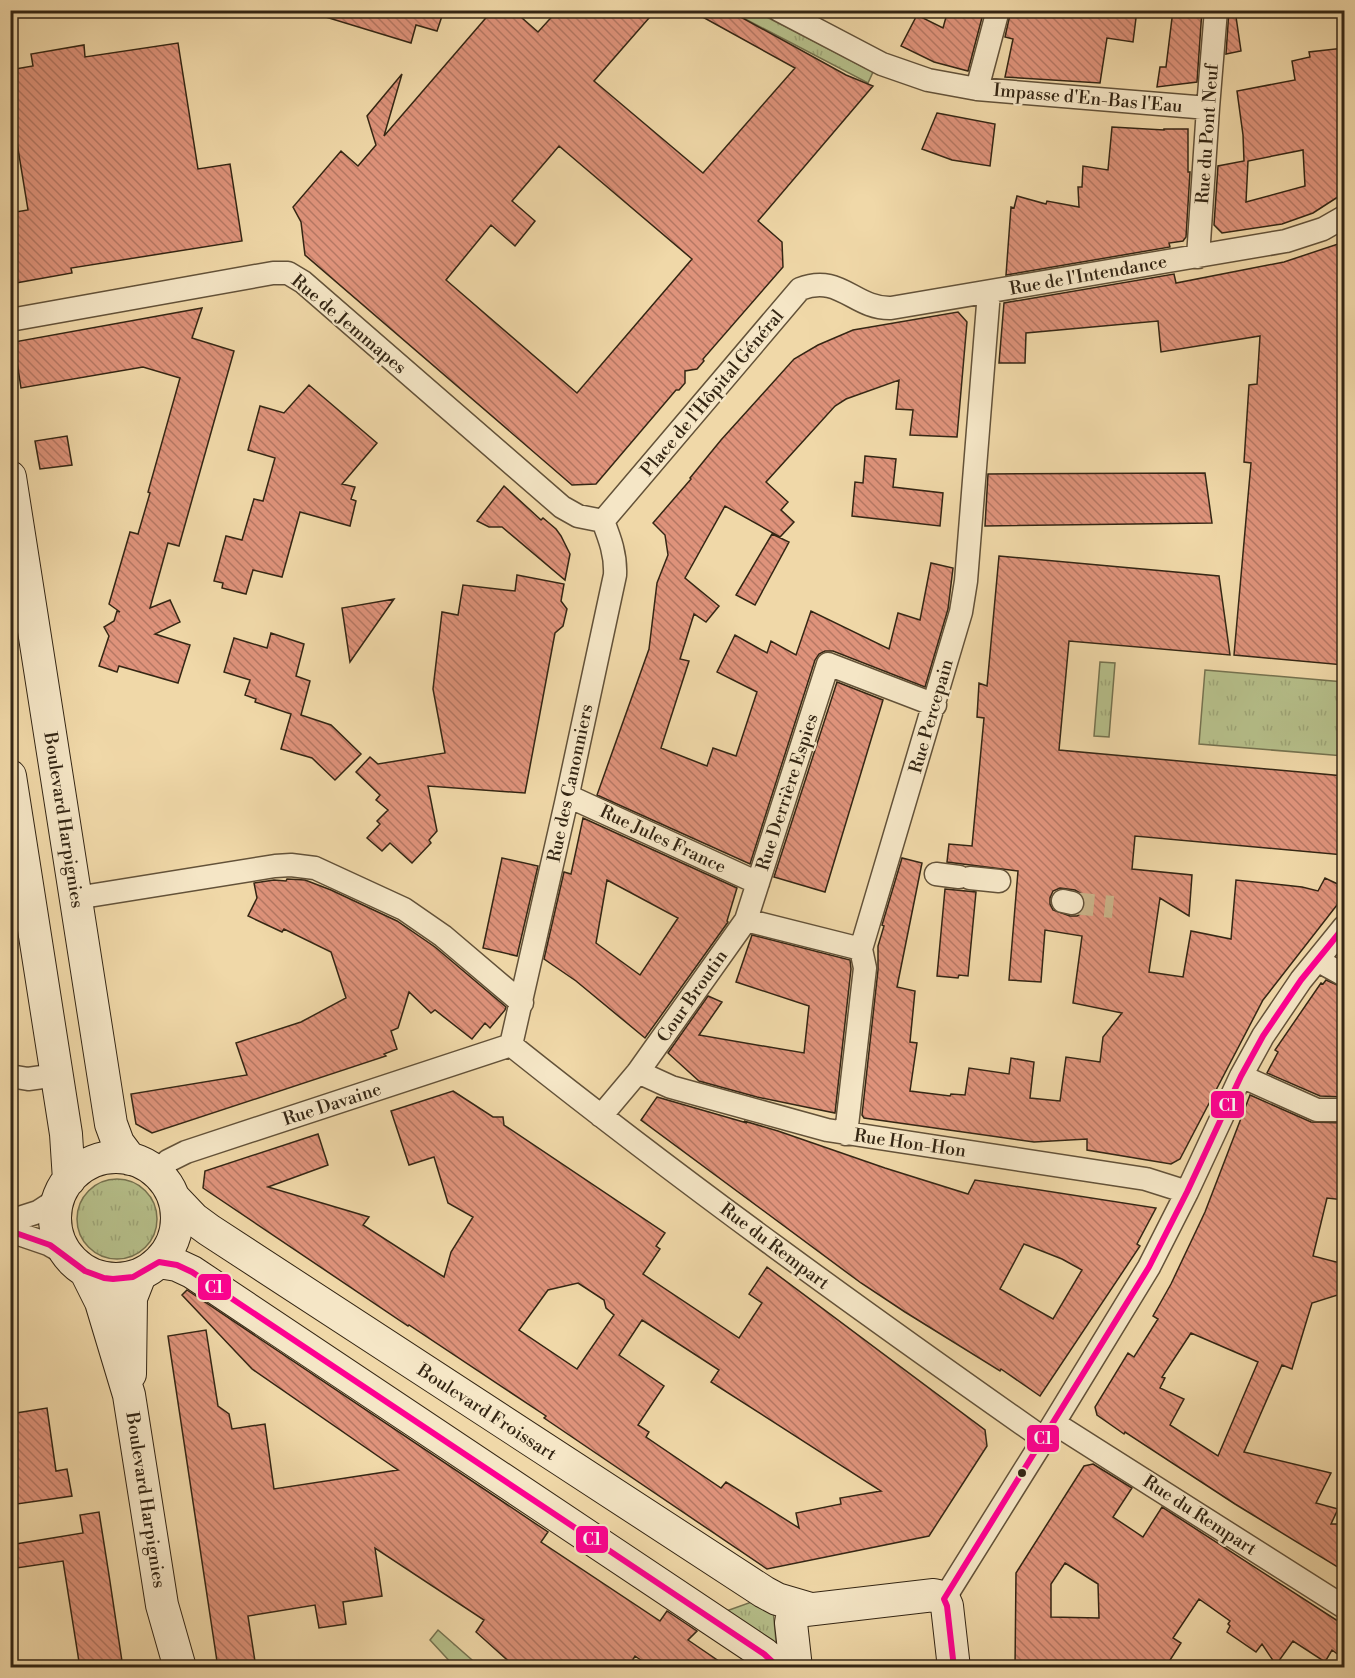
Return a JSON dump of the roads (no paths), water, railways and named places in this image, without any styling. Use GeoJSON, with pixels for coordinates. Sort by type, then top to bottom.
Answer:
{"type":"FeatureCollection","features":[{"type":"Feature","properties":{"kind":"main road","name":"Boulevard Harpignies"},"geometry":{"type":"LineString","coordinates":[[10,477],[111,1124],[118,1143],[166,1184],[174,1198],[177,1213],[177,1228],[172,1243],[149,1269],[131,1298],[132,1341],[129,1395]]}},
{"type":"Feature","properties":{"kind":"main road","name":"Boulevard Harpignies"},"geometry":{"type":"LineString","coordinates":[[10,776],[68,1148],[64,1189],[56,1214],[56,1229],[60,1243],[77,1264],[101,1302],[129,1395],[162,1605],[180,1668]]}},
{"type":"Feature","properties":{"kind":"main road"},"geometry":{"type":"LineString","coordinates":[[64,1189],[80,1169],[93,1162],[107,1158],[143,1165]]}},
{"type":"Feature","properties":{"kind":"main road","name":"Boulevard Froissart"},"geometry":{"type":"LineString","coordinates":[[174,1198],[194,1219],[209,1230],[764,1592],[777,1599],[811,1609]]}},
{"type":"Feature","properties":{"kind":"main road"},"geometry":{"type":"LineString","coordinates":[[77,1264],[109,1279],[124,1279],[149,1269],[177,1265],[192,1272],[764,1654],[780,1668]]}},
{"type":"Feature","properties":{"kind":"main road"},"geometry":{"type":"LineString","coordinates":[[796,1668],[791,1618],[797,1611],[934,1595],[944,1599],[948,1606],[954,1668]]}},
{"type":"Feature","properties":{"kind":"main road","name":"Boulevard Harpignies"},"geometry":{"type":"LineString","coordinates":[[161,1668],[162,1605]]}},
{"type":"Feature","properties":{"kind":"street"},"geometry":{"type":"LineString","coordinates":[[779,10],[882,64],[928,80],[978,89]]}},
{"type":"Feature","properties":{"kind":"street","name":"Impasse d'En-Bas l'Eau"},"geometry":{"type":"LineString","coordinates":[[998,10],[978,89],[1208,108]]}},
{"type":"Feature","properties":{"kind":"street","name":"Rue du Pont Neuf"},"geometry":{"type":"LineString","coordinates":[[1198,257],[1216,10]]}},
{"type":"Feature","properties":{"kind":"street","name":"Rue de l'Intendance"},"geometry":{"type":"LineString","coordinates":[[832,285],[874,306],[883,308],[1198,257],[1297,238],[1323,229],[1344,217]]}},
{"type":"Feature","properties":{"kind":"street","name":"Rue de Jemmapes"},"geometry":{"type":"LineString","coordinates":[[10,320],[273,273],[288,273],[312,290],[562,507],[578,516],[603,521]]}},
{"type":"Feature","properties":{"kind":"street","name":"Place de l'Hôpital Général"},"geometry":{"type":"LineString","coordinates":[[603,521],[800,289],[815,285],[832,285]]}},
{"type":"Feature","properties":{"kind":"street","name":"Rue Percepain"},"geometry":{"type":"LineString","coordinates":[[846,1134],[865,968],[861,949],[935,705],[964,596],[989,292]]}},
{"type":"Feature","properties":{"kind":"street","name":"Rue des Canonniers"},"geometry":{"type":"LineString","coordinates":[[512,1045],[615,575],[612,545],[603,521]]}},
{"type":"Feature","properties":{"kind":"street","name":"Rue Derrière Espies"},"geometry":{"type":"LineString","coordinates":[[746,920],[828,664],[935,705]]}},
{"type":"Feature","properties":{"kind":"street","name":"Rue Jules France"},"geometry":{"type":"LineString","coordinates":[[568,796],[758,883]]}},
{"type":"Feature","properties":{"kind":"street"},"geometry":{"type":"LineString","coordinates":[[76,898],[274,866],[291,865],[315,868],[377,895],[417,917],[522,1003]]}},
{"type":"Feature","properties":{"kind":"street"},"geometry":{"type":"LineString","coordinates":[[936,874],[999,881]]}},
{"type":"Feature","properties":{"kind":"street"},"geometry":{"type":"LineString","coordinates":[[746,920],[861,949]]}},
{"type":"Feature","properties":{"kind":"street","name":"Cour Broutin"},"geometry":{"type":"LineString","coordinates":[[601,1116],[638,1072],[746,920]]}},
{"type":"Feature","properties":{"kind":"street"},"geometry":{"type":"LineString","coordinates":[[944,1599],[1140,1282],[1187,1192],[1241,1076],[1281,1008],[1344,927]]}},
{"type":"Feature","properties":{"kind":"street"},"geometry":{"type":"LineString","coordinates":[[1317,960],[1344,975]]}},
{"type":"Feature","properties":{"kind":"street","name":"Rue Davaine"},"geometry":{"type":"LineString","coordinates":[[143,1165],[168,1161],[186,1152],[512,1045]]}},
{"type":"Feature","properties":{"kind":"street","name":"Rue du Rempart"},"geometry":{"type":"LineString","coordinates":[[512,1045],[601,1116],[863,1312],[1049,1431],[1344,1607]]}},
{"type":"Feature","properties":{"kind":"street","name":"Rue Hon-Hon"},"geometry":{"type":"LineString","coordinates":[[638,1072],[671,1087],[846,1134],[1146,1179],[1187,1192]]}},
{"type":"Feature","properties":{"kind":"street"},"geometry":{"type":"LineString","coordinates":[[10,1076],[28,1079],[57,1076]]}},
{"type":"Feature","properties":{"kind":"street"},"geometry":{"type":"LineString","coordinates":[[1241,1076],[1317,1110],[1344,1110]]}},
{"type":"Feature","properties":{"kind":"street"},"geometry":{"type":"LineString","coordinates":[[10,1221],[38,1212],[64,1189]]}},
{"type":"Feature","properties":{"kind":"street"},"geometry":{"type":"LineString","coordinates":[[10,1231],[48,1244],[77,1264]]}},
{"type":"Feature","properties":{"kind":"tunnel"},"geometry":{"type":"LineString","coordinates":[[1072,903],[1113,907]]}}]}
